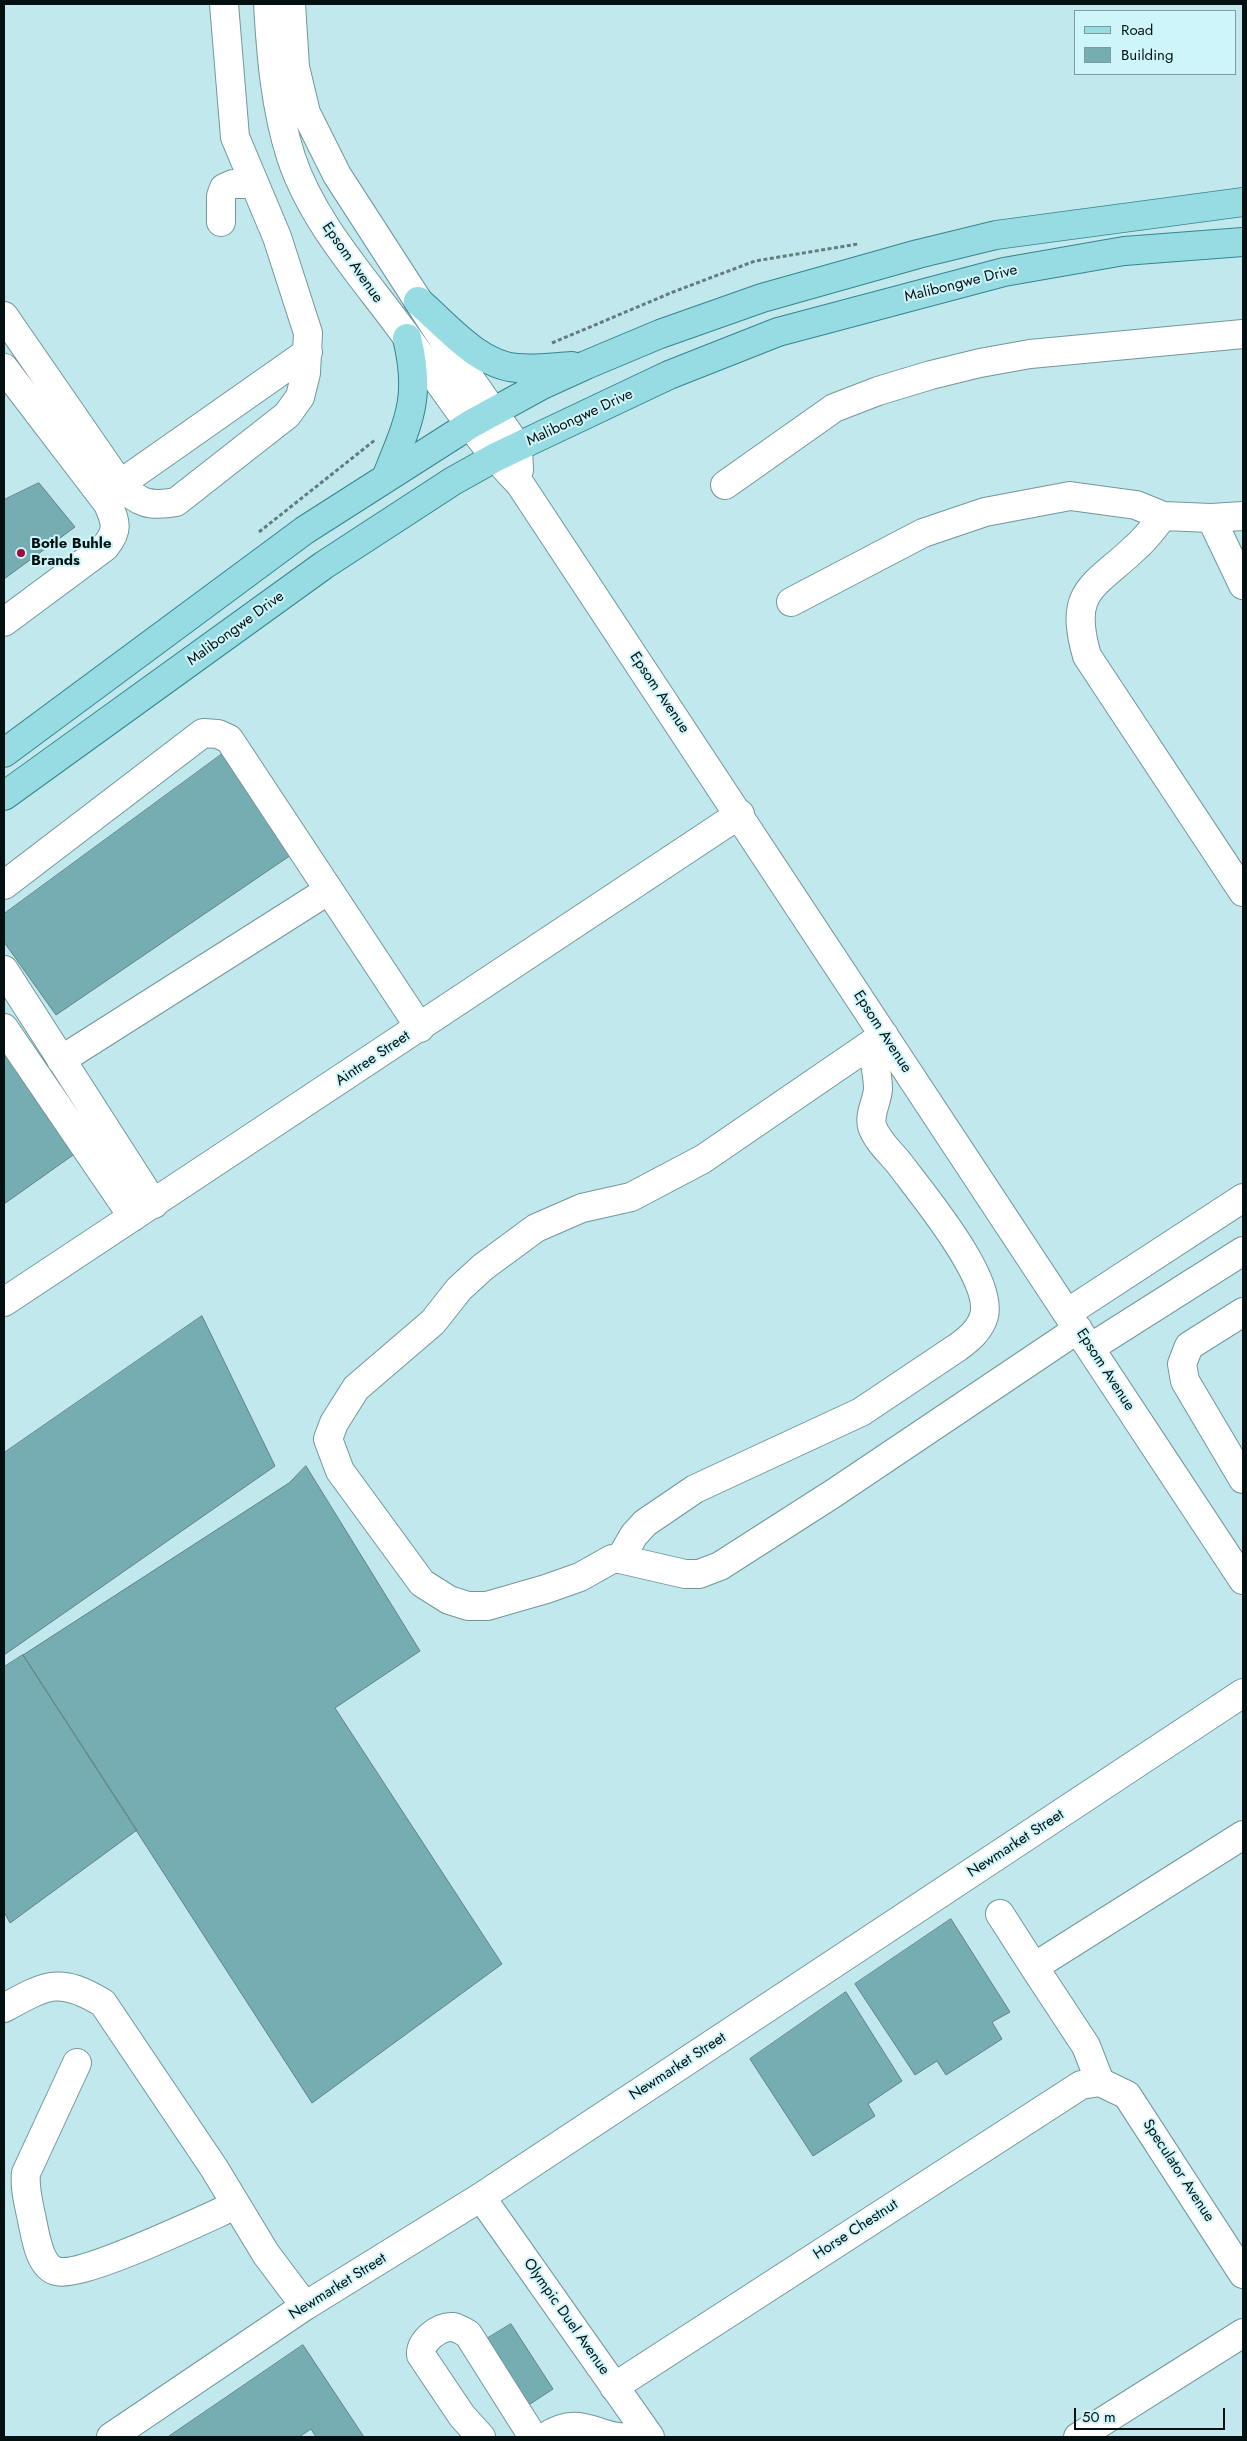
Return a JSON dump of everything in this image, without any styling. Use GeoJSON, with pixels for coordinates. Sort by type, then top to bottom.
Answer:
{"type":"FeatureCollection","features":[{"type":"Feature","properties":{"kind":"main road"},"geometry":{"type":"LineString","coordinates":[[4,753],[305,530],[482,418],[542,385],[586,365],[660,334],[762,298],[918,254],[996,235],[1243,202]]}},
{"type":"Feature","properties":{"kind":"main road","name":"Malibongwe Drive"},"geometry":{"type":"LineString","coordinates":[[4,796],[324,565],[453,481],[507,452],[669,375],[778,332],[1004,272],[1124,251],[1243,242]]}},
{"type":"Feature","properties":{"kind":"main road"},"geometry":{"type":"LineString","coordinates":[[418,301],[478,353],[500,365],[530,368],[586,365]]}},
{"type":"Feature","properties":{"kind":"main road"},"geometry":{"type":"LineString","coordinates":[[386,478],[412,410],[414,366],[408,338]]}},
{"type":"Feature","properties":{"kind":"street"},"geometry":{"type":"LineString","coordinates":[[4,316],[120,484],[134,499],[157,506],[176,502],[287,415],[300,397],[306,373],[308,333],[277,237],[235,137],[224,4]]}},
{"type":"Feature","properties":{"kind":"street","name":"Epsom Avenue"},"geometry":{"type":"LineString","coordinates":[[268,4],[272,57],[280,118],[292,158],[319,215],[408,338],[430,372],[482,418]]}},
{"type":"Feature","properties":{"kind":"street","name":"Epsom Avenue"},"geometry":{"type":"LineString","coordinates":[[290,4],[295,67],[306,113],[337,175],[418,301],[482,418],[507,452],[520,484],[740,814],[878,1040],[1078,1330],[1243,1580]]}},
{"type":"Feature","properties":{"kind":"street"},"geometry":{"type":"LineString","coordinates":[[222,222],[221,196],[224,188],[233,184],[254,184]]}},
{"type":"Feature","properties":{"kind":"street"},"geometry":{"type":"LineString","coordinates":[[725,485],[834,408],[878,391],[931,375],[980,363],[1030,354],[1243,334]]}},
{"type":"Feature","properties":{"kind":"street"},"geometry":{"type":"LineString","coordinates":[[120,484],[308,352]]}},
{"type":"Feature","properties":{"kind":"street"},"geometry":{"type":"LineString","coordinates":[[4,368],[108,504],[116,522],[114,536],[105,547],[4,622]]}},
{"type":"Feature","properties":{"kind":"street"},"geometry":{"type":"LineString","coordinates":[[791,602],[923,533],[985,512],[1070,496],[1136,505],[1163,516],[1211,518],[1243,516]]}},
{"type":"Feature","properties":{"kind":"street"},"geometry":{"type":"LineString","coordinates":[[1163,516],[1137,548],[1093,584],[1083,602],[1079,620],[1081,636],[1087,656],[1243,892]]}},
{"type":"Feature","properties":{"kind":"street"},"geometry":{"type":"LineString","coordinates":[[1211,518],[1243,585]]}},
{"type":"Feature","properties":{"kind":"street"},"geometry":{"type":"LineString","coordinates":[[4,885],[203,733],[218,734],[229,739],[420,1028]]}},
{"type":"Feature","properties":{"kind":"street","name":"Aintree Street"},"geometry":{"type":"LineString","coordinates":[[4,1302],[420,1028],[740,814]]}},
{"type":"Feature","properties":{"kind":"street"},"geometry":{"type":"LineString","coordinates":[[61,1060],[329,890]]}},
{"type":"Feature","properties":{"kind":"street"},"geometry":{"type":"LineString","coordinates":[[4,970],[61,1060],[144,1210]]}},
{"type":"Feature","properties":{"kind":"street"},"geometry":{"type":"LineString","coordinates":[[4,1028],[144,1210]]}},
{"type":"Feature","properties":{"kind":"street"},"geometry":{"type":"LineString","coordinates":[[878,1040],[703,1159],[631,1197],[582,1208],[536,1228],[483,1267],[459,1289],[433,1322],[356,1388],[334,1423],[328,1439],[340,1471],[422,1583],[449,1600],[468,1606],[487,1606],[580,1577],[612,1559],[620,1559],[685,1574],[699,1574],[720,1566],[1078,1330],[1243,1198]]}},
{"type":"Feature","properties":{"kind":"street"},"geometry":{"type":"LineString","coordinates":[[620,1559],[634,1535],[645,1523],[695,1489],[861,1412],[971,1338],[978,1329],[984,1316],[985,1305],[982,1290],[971,1264],[918,1188],[878,1138],[872,1126],[872,1114],[878,1088],[878,1040]]}},
{"type":"Feature","properties":{"kind":"street"},"geometry":{"type":"LineString","coordinates":[[1078,1330],[1243,1251]]}},
{"type":"Feature","properties":{"kind":"street"},"geometry":{"type":"LineString","coordinates":[[1243,1312],[1188,1346],[1182,1364],[1185,1381],[1243,1479]]}},
{"type":"Feature","properties":{"kind":"street","name":"Newmarket Street"},"geometry":{"type":"LineString","coordinates":[[111,2437],[305,2306],[481,2197],[1243,1693]]}},
{"type":"Feature","properties":{"kind":"street"},"geometry":{"type":"LineString","coordinates":[[1034,1967],[1243,1835]]}},
{"type":"Feature","properties":{"kind":"street"},"geometry":{"type":"LineString","coordinates":[[1000,1914],[1086,2046],[1100,2082]]}},
{"type":"Feature","properties":{"kind":"street"},"geometry":{"type":"LineString","coordinates":[[4,2008],[41,1987],[65,1986],[84,1992],[102,2003],[214,2168],[266,2254],[305,2306]]}},
{"type":"Feature","properties":{"kind":"street"},"geometry":{"type":"LineString","coordinates":[[76,2063],[26,2173],[25,2184],[36,2240],[47,2265],[54,2271],[65,2272],[102,2263],[236,2205]]}},
{"type":"Feature","properties":{"kind":"street","name":"Speculator Avenue"},"geometry":{"type":"LineString","coordinates":[[1100,2082],[1127,2095],[1243,2274]]}},
{"type":"Feature","properties":{"kind":"street","name":"Horse Chestnut"},"geometry":{"type":"LineString","coordinates":[[614,2387],[1081,2085],[1100,2082]]}},
{"type":"Feature","properties":{"kind":"street","name":"Olympic Duel Avenue"},"geometry":{"type":"LineString","coordinates":[[481,2197],[648,2434]]}},
{"type":"Feature","properties":{"kind":"street"},"geometry":{"type":"LineString","coordinates":[[481,2437],[462,2416],[421,2355],[424,2344],[429,2337],[445,2328],[453,2327],[468,2334],[533,2437]]}},
{"type":"Feature","properties":{"kind":"street"},"geometry":{"type":"LineString","coordinates":[[1078,2437],[1243,2332]]}},
{"type":"Feature","properties":{"kind":"street"},"geometry":{"type":"LineString","coordinates":[[545,2437],[557,2429],[570,2427],[584,2427],[616,2436],[631,2437],[648,2434]]}},
{"type":"Feature","properties":{"kind":"building","name":"Botle Buhle Brands"},"geometry":{"type":"Polygon","coordinates":[[[39,483],[75,527],[4,579],[4,500],[39,483]]]}},
{"type":"Feature","properties":{"kind":"building"},"geometry":{"type":"Polygon","coordinates":[[[229,749],[291,855],[56,1015],[4,942],[4,914],[229,749]]]}},
{"type":"Feature","properties":{"kind":"building"},"geometry":{"type":"Polygon","coordinates":[[[4,1040],[83,1148],[4,1204],[4,1040]]]}},
{"type":"Feature","properties":{"kind":"building"},"geometry":{"type":"Polygon","coordinates":[[[202,1316],[275,1466],[4,1655],[4,1453],[202,1316]]]}},
{"type":"Feature","properties":{"kind":"building"},"geometry":{"type":"Polygon","coordinates":[[[306,1466],[420,1651],[335,1708],[502,1964],[312,2103],[23,1655],[289,1483],[306,1466]]]}},
{"type":"Feature","properties":{"kind":"building"},"geometry":{"type":"Polygon","coordinates":[[[23,1655],[137,1830],[10,1923],[4,1912],[4,1667],[23,1655]]]}},
{"type":"Feature","properties":{"kind":"building"},"geometry":{"type":"Polygon","coordinates":[[[951,1919],[1010,2012],[992,2022],[1002,2039],[946,2075],[937,2061],[915,2075],[855,1984],[951,1919]]]}},
{"type":"Feature","properties":{"kind":"building"},"geometry":{"type":"Polygon","coordinates":[[[846,1992],[902,2081],[868,2104],[875,2116],[813,2156],[750,2059],[846,1992]]]}},
{"type":"Feature","properties":{"kind":"building"},"geometry":{"type":"Polygon","coordinates":[[[511,2324],[553,2389],[521,2410],[480,2343],[511,2324]]]}},
{"type":"Feature","properties":{"kind":"building"},"geometry":{"type":"Polygon","coordinates":[[[303,2345],[364,2437],[316,2437],[311,2429],[299,2437],[168,2437],[303,2345]]]}},
{"type":"Feature","properties":{"kind":"place","name":"Botle Buhle Brands"},"geometry":{"type":"Point","coordinates":[21,553]}}]}
